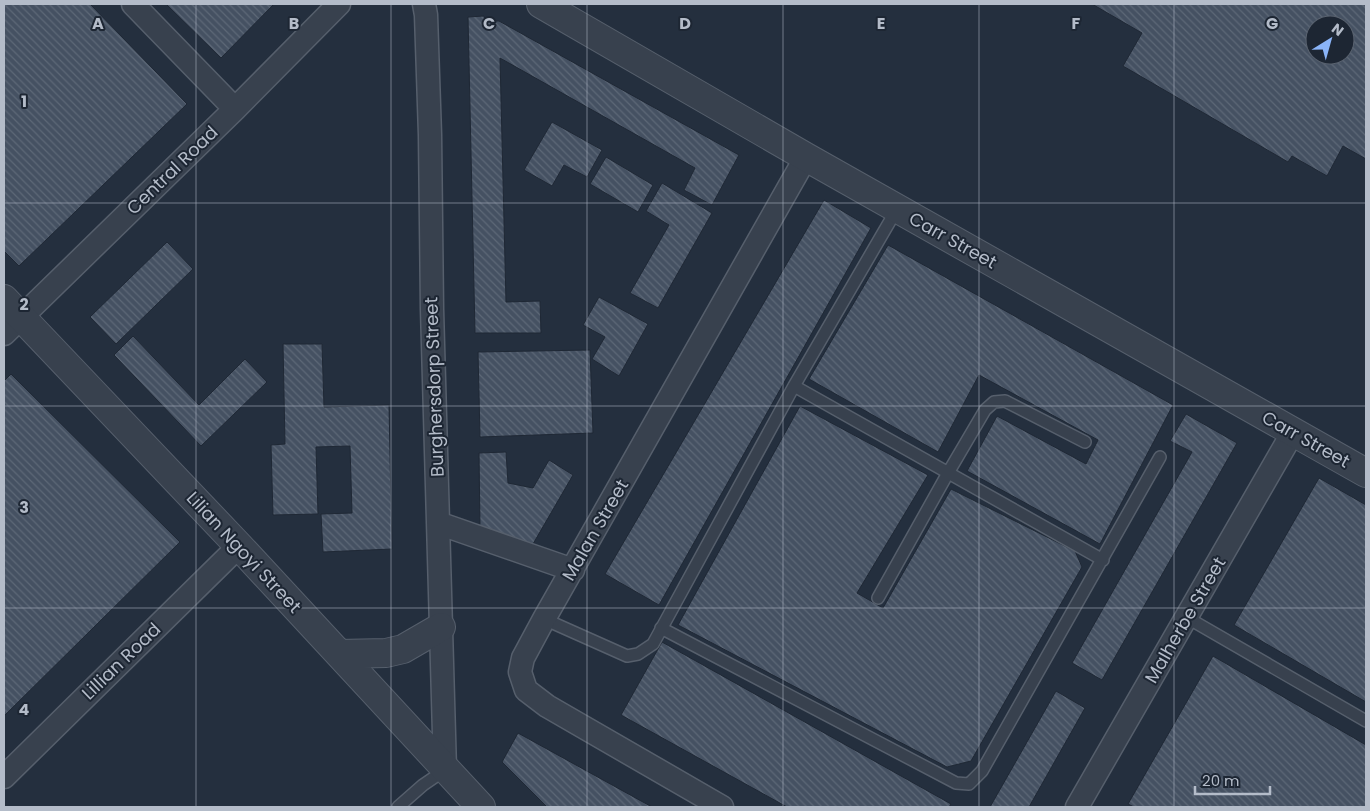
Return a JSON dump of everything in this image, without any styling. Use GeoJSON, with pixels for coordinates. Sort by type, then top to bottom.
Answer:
{"type":"FeatureCollection","features":[{"type":"Feature","properties":{"kind":"street"},"geometry":{"type":"LineString","coordinates":[[133,4],[235,109]]}},
{"type":"Feature","properties":{"kind":"street","name":"Central Road"},"geometry":{"type":"LineString","coordinates":[[10,317],[235,109],[339,4]]}},
{"type":"Feature","properties":{"kind":"street","name":"Burghersdorp Street"},"geometry":{"type":"LineString","coordinates":[[424,4],[430,135],[432,309],[445,770]]}},
{"type":"Feature","properties":{"kind":"street","name":"Carr Street"},"geometry":{"type":"LineString","coordinates":[[541,4],[801,165],[897,209],[1366,473]]}},
{"type":"Feature","properties":{"kind":"street","name":"Malan Street"},"geometry":{"type":"LineString","coordinates":[[722,807],[547,706],[526,690],[520,672],[522,658],[801,165]]}},
{"type":"Feature","properties":{"kind":"street","name":"Lilian Ngoyi Street"},"geometry":{"type":"LineString","coordinates":[[10,317],[239,546],[481,807]]}},
{"type":"Feature","properties":{"kind":"street","name":"Malherbe Street"},"geometry":{"type":"LineString","coordinates":[[1077,807],[1293,432]]}},
{"type":"Feature","properties":{"kind":"street"},"geometry":{"type":"LineString","coordinates":[[438,523],[573,570]]}},
{"type":"Feature","properties":{"kind":"street","name":"Lillian Road"},"geometry":{"type":"LineString","coordinates":[[4,776],[239,546]]}},
{"type":"Feature","properties":{"kind":"street"},"geometry":{"type":"LineString","coordinates":[[339,654],[386,653],[403,649],[441,627]]}},
{"type":"Feature","properties":{"kind":"lane"},"geometry":{"type":"LineString","coordinates":[[544,619],[627,656],[638,654],[652,644],[794,386],[897,209]]}},
{"type":"Feature","properties":{"kind":"lane"},"geometry":{"type":"LineString","coordinates":[[794,386],[1103,560]]}},
{"type":"Feature","properties":{"kind":"lane"},"geometry":{"type":"LineString","coordinates":[[878,598],[985,410],[994,402],[1005,401],[1085,442]]}},
{"type":"Feature","properties":{"kind":"lane"},"geometry":{"type":"LineString","coordinates":[[661,628],[956,783],[969,784],[982,770],[1160,458]]}},
{"type":"Feature","properties":{"kind":"lane"},"geometry":{"type":"LineString","coordinates":[[1186,617],[1366,722]]}},
{"type":"Feature","properties":{"kind":"lane"},"geometry":{"type":"LineString","coordinates":[[398,807],[423,785],[445,770]]}},
{"type":"Feature","properties":{"kind":"building"},"geometry":{"type":"Polygon","coordinates":[[[4,4],[90,4],[187,104],[19,266],[4,251],[4,4]]]}},
{"type":"Feature","properties":{"kind":"building"},"geometry":{"type":"Polygon","coordinates":[[[166,4],[274,4],[221,58],[166,4]]]}},
{"type":"Feature","properties":{"kind":"building"},"geometry":{"type":"Polygon","coordinates":[[[1092,4],[1366,4],[1366,159],[1343,146],[1327,176],[1292,156],[1288,162],[1123,66],[1142,33],[1092,4]]]}},
{"type":"Feature","properties":{"kind":"building"},"geometry":{"type":"Polygon","coordinates":[[[484,16],[485,21],[499,21],[739,155],[712,205],[684,190],[695,168],[500,58],[506,302],[540,301],[541,333],[475,333],[468,17],[484,16]]]}},
{"type":"Feature","properties":{"kind":"building"},"geometry":{"type":"Polygon","coordinates":[[[552,122],[602,150],[587,177],[564,165],[552,186],[524,170],[552,122]]]}},
{"type":"Feature","properties":{"kind":"building"},"geometry":{"type":"Polygon","coordinates":[[[606,157],[653,185],[638,212],[590,184],[606,157]]]}},
{"type":"Feature","properties":{"kind":"building"},"geometry":{"type":"Polygon","coordinates":[[[662,183],[712,213],[658,308],[630,293],[669,225],[646,211],[662,183]]]}},
{"type":"Feature","properties":{"kind":"building"},"geometry":{"type":"Polygon","coordinates":[[[824,200],[871,228],[659,605],[605,574],[824,200]]]}},
{"type":"Feature","properties":{"kind":"building"},"geometry":{"type":"Polygon","coordinates":[[[167,242],[193,269],[116,344],[90,317],[167,242]]]}},
{"type":"Feature","properties":{"kind":"building"},"geometry":{"type":"Polygon","coordinates":[[[888,245],[1173,405],[1100,544],[967,471],[997,416],[1086,464],[1098,440],[979,375],[938,452],[809,379],[888,245]]]}},
{"type":"Feature","properties":{"kind":"building"},"geometry":{"type":"Polygon","coordinates":[[[599,297],[648,324],[619,376],[592,359],[605,337],[583,325],[599,297]]]}},
{"type":"Feature","properties":{"kind":"building"},"geometry":{"type":"Polygon","coordinates":[[[133,336],[199,405],[245,359],[267,382],[201,446],[114,355],[133,336]]]}},
{"type":"Feature","properties":{"kind":"building"},"geometry":{"type":"Polygon","coordinates":[[[283,344],[322,344],[324,407],[389,405],[392,549],[323,552],[321,514],[352,513],[350,446],[316,447],[318,514],[273,515],[271,445],[285,444],[283,344]]]}},
{"type":"Feature","properties":{"kind":"building"},"geometry":{"type":"Polygon","coordinates":[[[590,350],[593,433],[480,437],[478,352],[590,350]]]}},
{"type":"Feature","properties":{"kind":"building"},"geometry":{"type":"Polygon","coordinates":[[[11,374],[180,542],[4,716],[4,381],[11,374]]]}},
{"type":"Feature","properties":{"kind":"building"},"geometry":{"type":"Polygon","coordinates":[[[800,406],[928,475],[857,593],[883,608],[951,489],[1075,551],[1082,567],[971,761],[947,767],[678,625],[800,406]]]}},
{"type":"Feature","properties":{"kind":"building"},"geometry":{"type":"Polygon","coordinates":[[[1186,414],[1237,443],[1102,680],[1072,663],[1192,452],[1170,441],[1186,414]]]}},
{"type":"Feature","properties":{"kind":"building"},"geometry":{"type":"Polygon","coordinates":[[[506,452],[508,483],[533,488],[549,460],[573,475],[533,544],[480,529],[479,453],[506,452]]]}},
{"type":"Feature","properties":{"kind":"building"},"geometry":{"type":"Polygon","coordinates":[[[1319,478],[1366,505],[1366,702],[1234,625],[1319,478]]]}},
{"type":"Feature","properties":{"kind":"building"},"geometry":{"type":"Polygon","coordinates":[[[662,642],[951,804],[949,807],[787,807],[621,715],[662,642]]]}},
{"type":"Feature","properties":{"kind":"building"},"geometry":{"type":"Polygon","coordinates":[[[1213,656],[1366,745],[1366,807],[1134,807],[1128,804],[1213,656]]]}},
{"type":"Feature","properties":{"kind":"building"},"geometry":{"type":"Polygon","coordinates":[[[1056,691],[1085,708],[1029,807],[990,807],[1056,691]]]}},
{"type":"Feature","properties":{"kind":"building"},"geometry":{"type":"Polygon","coordinates":[[[518,733],[652,807],[547,807],[502,762],[518,733]]]}}]}
